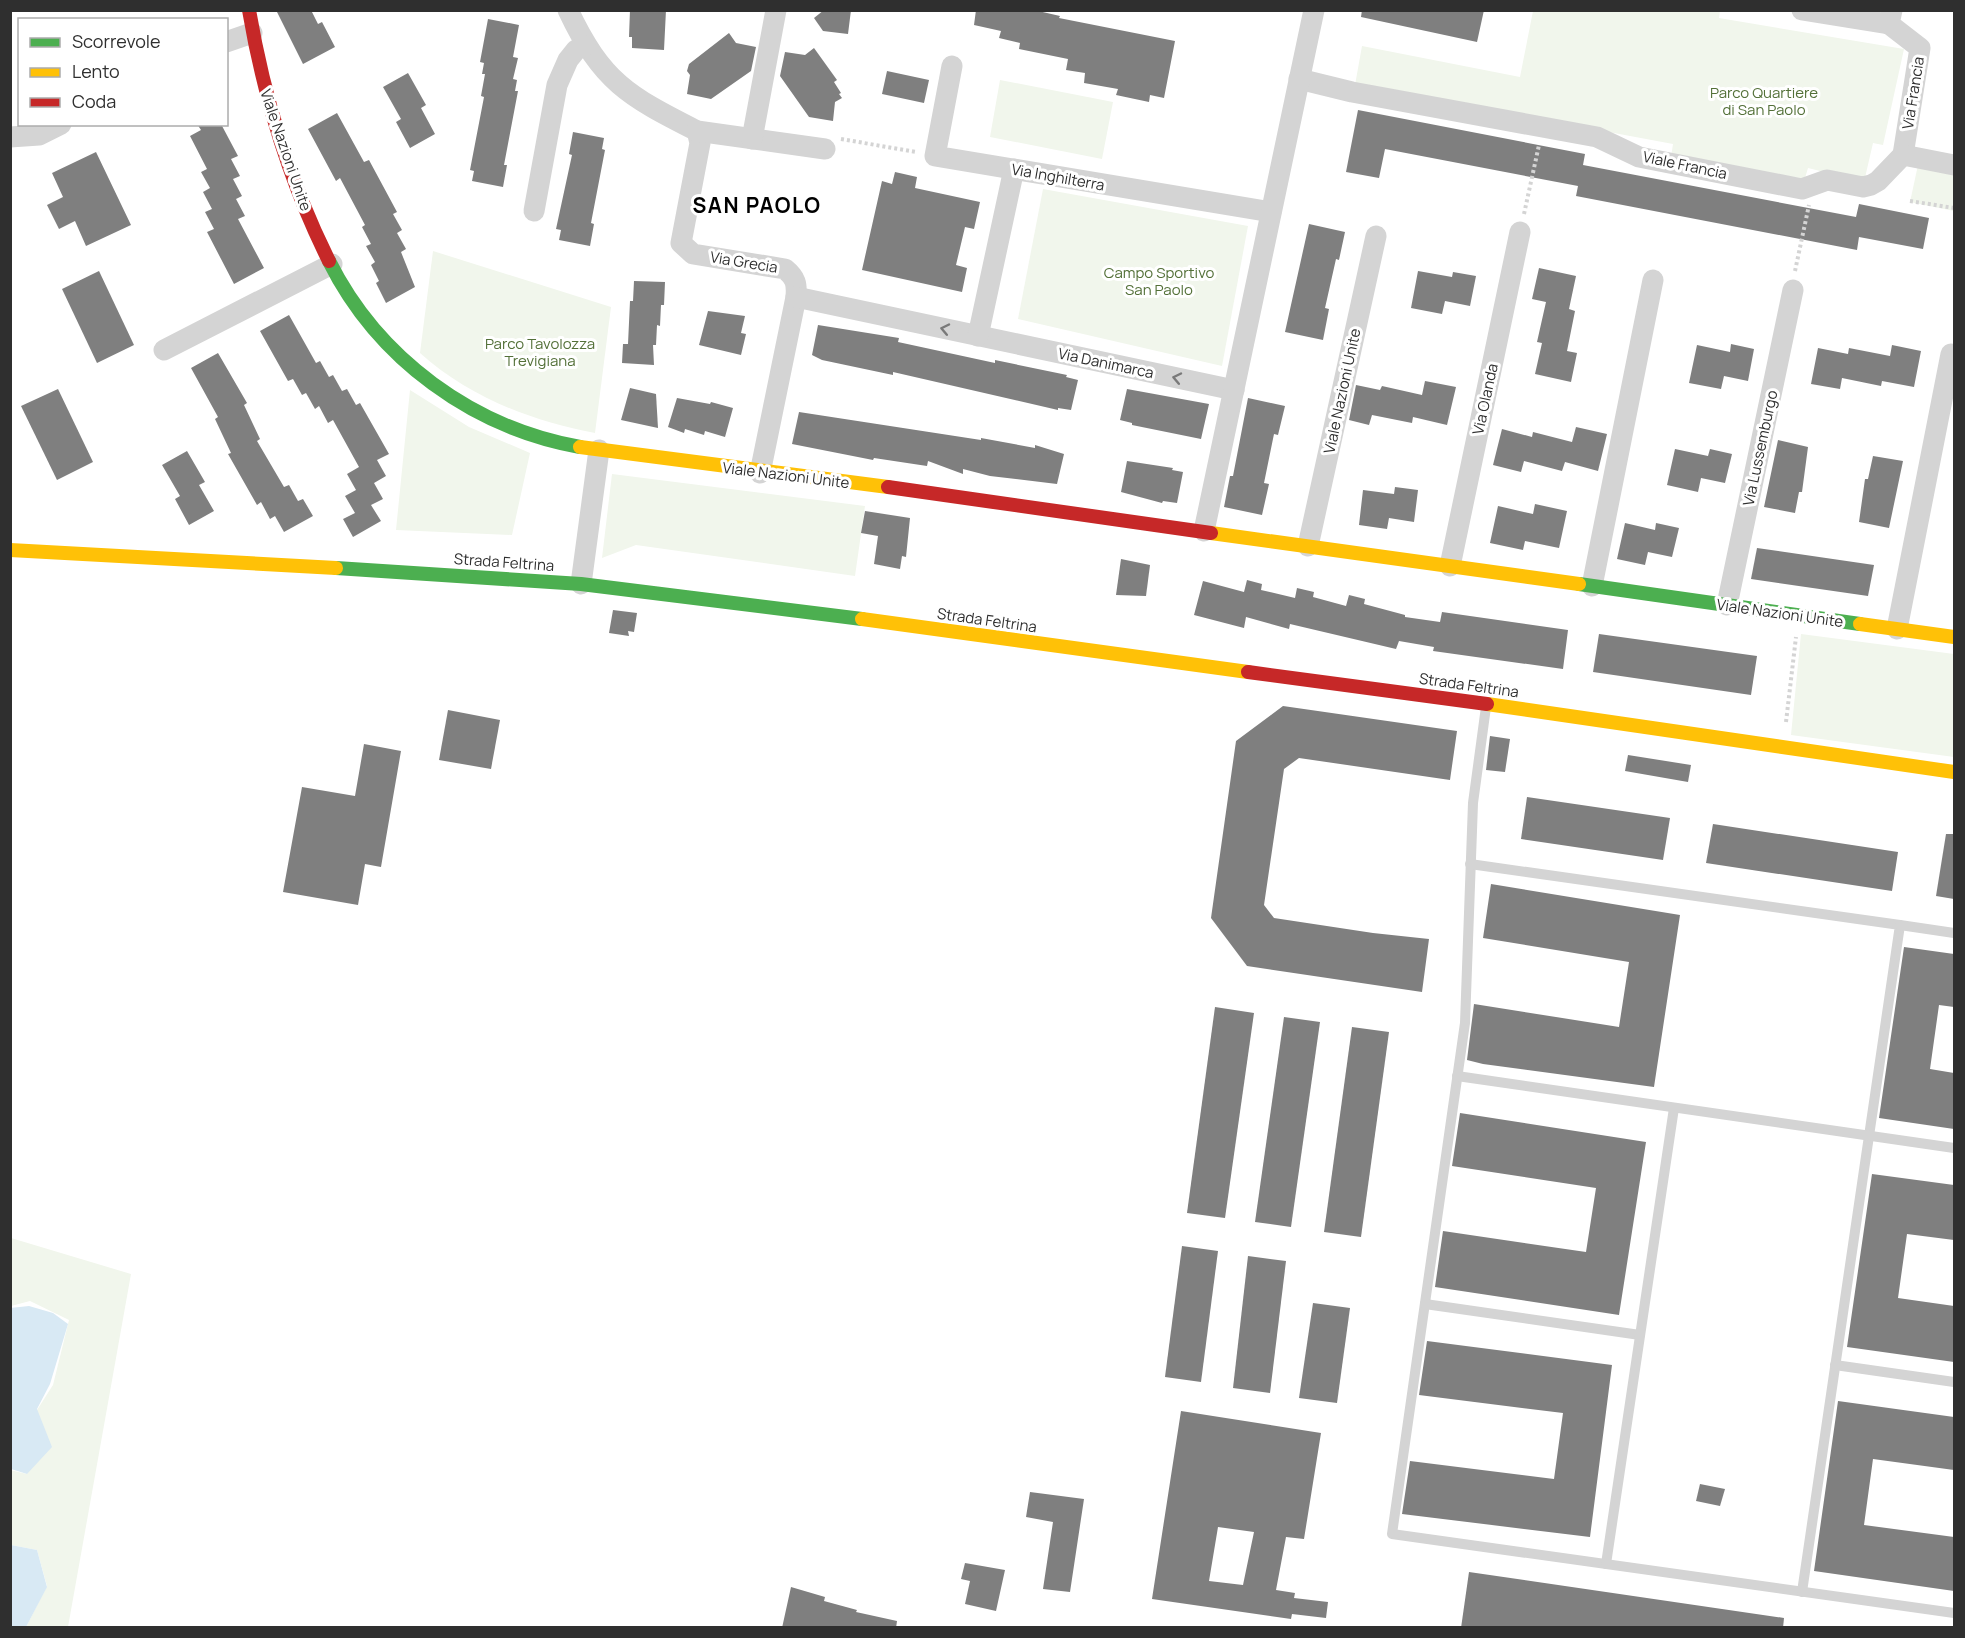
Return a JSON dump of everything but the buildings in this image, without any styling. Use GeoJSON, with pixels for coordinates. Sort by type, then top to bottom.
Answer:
{"type":"FeatureCollection","features":[{"type":"Feature","properties":{"kind":"street","name":"Viale Nazioni Unite"},"geometry":{"type":"LineString","coordinates":[[249,10],[266,96],[308,217],[332,264],[378,333],[434,386],[491,419],[528,435],[560,444],[759,473],[792,474],[1954,637]]}},
{"type":"Feature","properties":{"kind":"street"},"geometry":{"type":"LineString","coordinates":[[568,10],[585,46],[616,84],[646,105],[697,131],[825,149]]}},
{"type":"Feature","properties":{"kind":"street"},"geometry":{"type":"LineString","coordinates":[[752,139],[776,10]]}},
{"type":"Feature","properties":{"kind":"street"},"geometry":{"type":"LineString","coordinates":[[1204,531],[1314,10]]}},
{"type":"Feature","properties":{"kind":"street"},"geometry":{"type":"LineString","coordinates":[[1802,10],[1890,17]]}},
{"type":"Feature","properties":{"kind":"street","name":"Via Francia"},"geometry":{"type":"LineString","coordinates":[[1890,17],[1920,48],[1902,154]]}},
{"type":"Feature","properties":{"kind":"street"},"geometry":{"type":"LineString","coordinates":[[228,41],[252,33]]}},
{"type":"Feature","properties":{"kind":"street"},"geometry":{"type":"LineString","coordinates":[[534,211],[557,85],[568,60],[576,50],[585,46]]}},
{"type":"Feature","properties":{"kind":"street","name":"Via Inghilterra"},"geometry":{"type":"LineString","coordinates":[[952,66],[935,156],[1271,212]]}},
{"type":"Feature","properties":{"kind":"street","name":"Viale Francia"},"geometry":{"type":"LineString","coordinates":[[1299,79],[1352,92],[1597,137],[1639,157],[1802,189],[1827,180],[1863,187],[1871,185],[1878,181],[1902,154]]}},
{"type":"Feature","properties":{"kind":"street"},"geometry":{"type":"LineString","coordinates":[[10,137],[39,135],[57,126]]}},
{"type":"Feature","properties":{"kind":"street","name":"Via Grecia"},"geometry":{"type":"LineString","coordinates":[[697,131],[699,143],[681,243],[693,254],[785,269],[794,276],[797,286],[796,297]]}},
{"type":"Feature","properties":{"kind":"street"},"geometry":{"type":"LineString","coordinates":[[1902,154],[1954,165]]}},
{"type":"Feature","properties":{"kind":"street"},"geometry":{"type":"LineString","coordinates":[[978,336],[1014,170]]}},
{"type":"Feature","properties":{"kind":"street","name":"Via Olanda"},"geometry":{"type":"LineString","coordinates":[[1450,566],[1520,232]]}},
{"type":"Feature","properties":{"kind":"street","name":"Viale Nazioni Unite"},"geometry":{"type":"LineString","coordinates":[[1308,546],[1376,236]]}},
{"type":"Feature","properties":{"kind":"street"},"geometry":{"type":"LineString","coordinates":[[164,350],[332,264]]}},
{"type":"Feature","properties":{"kind":"street"},"geometry":{"type":"LineString","coordinates":[[1592,586],[1653,280]]}},
{"type":"Feature","properties":{"kind":"street","name":"Via Lussemburgo"},"geometry":{"type":"LineString","coordinates":[[1727,605],[1793,290]]}},
{"type":"Feature","properties":{"kind":"street"},"geometry":{"type":"LineString","coordinates":[[759,473],[796,297]]}},
{"type":"Feature","properties":{"kind":"street","name":"Via Danimarca"},"geometry":{"type":"LineString","coordinates":[[796,297],[1233,393]]}},
{"type":"Feature","properties":{"kind":"street"},"geometry":{"type":"LineString","coordinates":[[1897,629],[1951,354]]}},
{"type":"Feature","properties":{"kind":"street"},"geometry":{"type":"LineString","coordinates":[[581,584],[599,450]]}},
{"type":"Feature","properties":{"kind":"street","name":"Strada Feltrina"},"geometry":{"type":"LineString","coordinates":[[10,550],[298,565],[581,584],[722,600],[1486,704],[1954,772]]}},
{"type":"Feature","properties":{"kind":"lane"},"geometry":{"type":"LineString","coordinates":[[1486,704],[1473,803],[1465,1023],[1392,1534],[1954,1613]]}},
{"type":"Feature","properties":{"kind":"lane"},"geometry":{"type":"LineString","coordinates":[[1470,864],[1954,933]]}},
{"type":"Feature","properties":{"kind":"lane"},"geometry":{"type":"LineString","coordinates":[[1802,1592],[1900,925]]}},
{"type":"Feature","properties":{"kind":"lane"},"geometry":{"type":"LineString","coordinates":[[1457,1076],[1954,1148]]}},
{"type":"Feature","properties":{"kind":"lane"},"geometry":{"type":"LineString","coordinates":[[1606,1564],[1674,1107]]}},
{"type":"Feature","properties":{"kind":"lane"},"geometry":{"type":"LineString","coordinates":[[1425,1304],[1640,1335]]}},
{"type":"Feature","properties":{"kind":"lane"},"geometry":{"type":"LineString","coordinates":[[1835,1365],[1954,1382]]}},
{"type":"Feature","properties":{"kind":"path"},"geometry":{"type":"LineString","coordinates":[[1520,232],[1544,127]]}},
{"type":"Feature","properties":{"kind":"path"},"geometry":{"type":"LineString","coordinates":[[1793,290],[1794,273],[1811,201],[1808,188]]}},
{"type":"Feature","properties":{"kind":"path"},"geometry":{"type":"LineString","coordinates":[[1910,201],[1954,207]]}},
{"type":"Feature","properties":{"kind":"path"},"geometry":{"type":"LineString","coordinates":[[1783,747],[1798,615]]}},
{"type":"Feature","properties":{"kind":"green space","name":"Parco Quartiere di San Paolo"},"geometry":{"type":"Polygon","coordinates":[[[1533,11],[1720,11],[1719,18],[1904,49],[1883,145],[1873,143],[1864,182],[1808,168],[1803,185],[1671,157],[1673,144],[1355,85],[1362,46],[1520,77],[1533,11]]]}},
{"type":"Feature","properties":{"kind":"green space"},"geometry":{"type":"Polygon","coordinates":[[[1000,80],[1113,102],[1102,159],[990,137],[1000,80]]]}},
{"type":"Feature","properties":{"kind":"green space"},"geometry":{"type":"Polygon","coordinates":[[[1918,165],[1954,172],[1954,211],[1910,202],[1918,165]]]}},
{"type":"Feature","properties":{"kind":"green space","name":"Campo Sportivo San Paolo"},"geometry":{"type":"Polygon","coordinates":[[[1043,189],[1248,226],[1222,366],[1018,319],[1043,189]]]}},
{"type":"Feature","properties":{"kind":"green space","name":"Parco Tavolozza Trevigiana"},"geometry":{"type":"Polygon","coordinates":[[[433,251],[611,307],[595,433],[548,422],[502,405],[459,382],[420,353],[433,251]]]}},
{"type":"Feature","properties":{"kind":"green space"},"geometry":{"type":"Polygon","coordinates":[[[410,390],[469,427],[530,453],[512,535],[396,530],[410,390]]]}},
{"type":"Feature","properties":{"kind":"green space"},"geometry":{"type":"Polygon","coordinates":[[[612,474],[865,506],[855,576],[636,545],[602,558],[612,474]]]}},
{"type":"Feature","properties":{"kind":"green space"},"geometry":{"type":"Polygon","coordinates":[[[1801,634],[1954,654],[1954,757],[1791,735],[1801,634]]]}},
{"type":"Feature","properties":{"kind":"green space"},"geometry":{"type":"Polygon","coordinates":[[[11,1238],[131,1274],[68,1627],[26,1627],[47,1586],[37,1550],[11,1545],[10,1470],[27,1474],[37,1410],[53,1385],[69,1320],[30,1301],[11,1306],[11,1238]]]}},
{"type":"Feature","properties":{"kind":"water"},"geometry":{"type":"Polygon","coordinates":[[[29,1306],[53,1313],[68,1324],[50,1384],[37,1409],[52,1447],[27,1474],[11,1469],[10,1308],[29,1306]]]}},
{"type":"Feature","properties":{"kind":"water"},"geometry":{"type":"Polygon","coordinates":[[[11,1545],[37,1550],[47,1587],[26,1627],[11,1627],[11,1545]]]}},
{"type":"Feature","properties":{"kind":"traffic: fast"},"geometry":{"type":"LineString","coordinates":[[329,261],[349,296],[374,329],[402,358],[433,384],[466,406],[503,424],[541,438],[580,447]]}},
{"type":"Feature","properties":{"kind":"traffic: fast"},"geometry":{"type":"LineString","coordinates":[[336,568],[581,584],[862,619]]}},
{"type":"Feature","properties":{"kind":"traffic: fast"},"geometry":{"type":"LineString","coordinates":[[1579,584],[1860,624]]}},
{"type":"Feature","properties":{"kind":"traffic: slow"},"geometry":{"type":"LineString","coordinates":[[580,447],[888,487]]}},
{"type":"Feature","properties":{"kind":"traffic: slow"},"geometry":{"type":"LineString","coordinates":[[1211,533],[1579,584]]}},
{"type":"Feature","properties":{"kind":"traffic: slow"},"geometry":{"type":"LineString","coordinates":[[10,550],[336,568]]}},
{"type":"Feature","properties":{"kind":"traffic: slow"},"geometry":{"type":"LineString","coordinates":[[862,619],[1248,672]]}},
{"type":"Feature","properties":{"kind":"traffic: slow"},"geometry":{"type":"LineString","coordinates":[[1860,624],[1954,637]]}},
{"type":"Feature","properties":{"kind":"traffic: slow"},"geometry":{"type":"LineString","coordinates":[[1487,704],[1954,772]]}},
{"type":"Feature","properties":{"kind":"traffic: jam"},"geometry":{"type":"LineString","coordinates":[[249,10],[270,107],[290,170],[329,261]]}},
{"type":"Feature","properties":{"kind":"traffic: jam"},"geometry":{"type":"LineString","coordinates":[[888,487],[1211,533]]}},
{"type":"Feature","properties":{"kind":"traffic: jam"},"geometry":{"type":"LineString","coordinates":[[1248,672],[1487,704]]}},
{"type":"Feature","properties":{"kind":"district","name":"SAN PAOLO"},"geometry":{"type":"Point","coordinates":[757,205]}}]}
